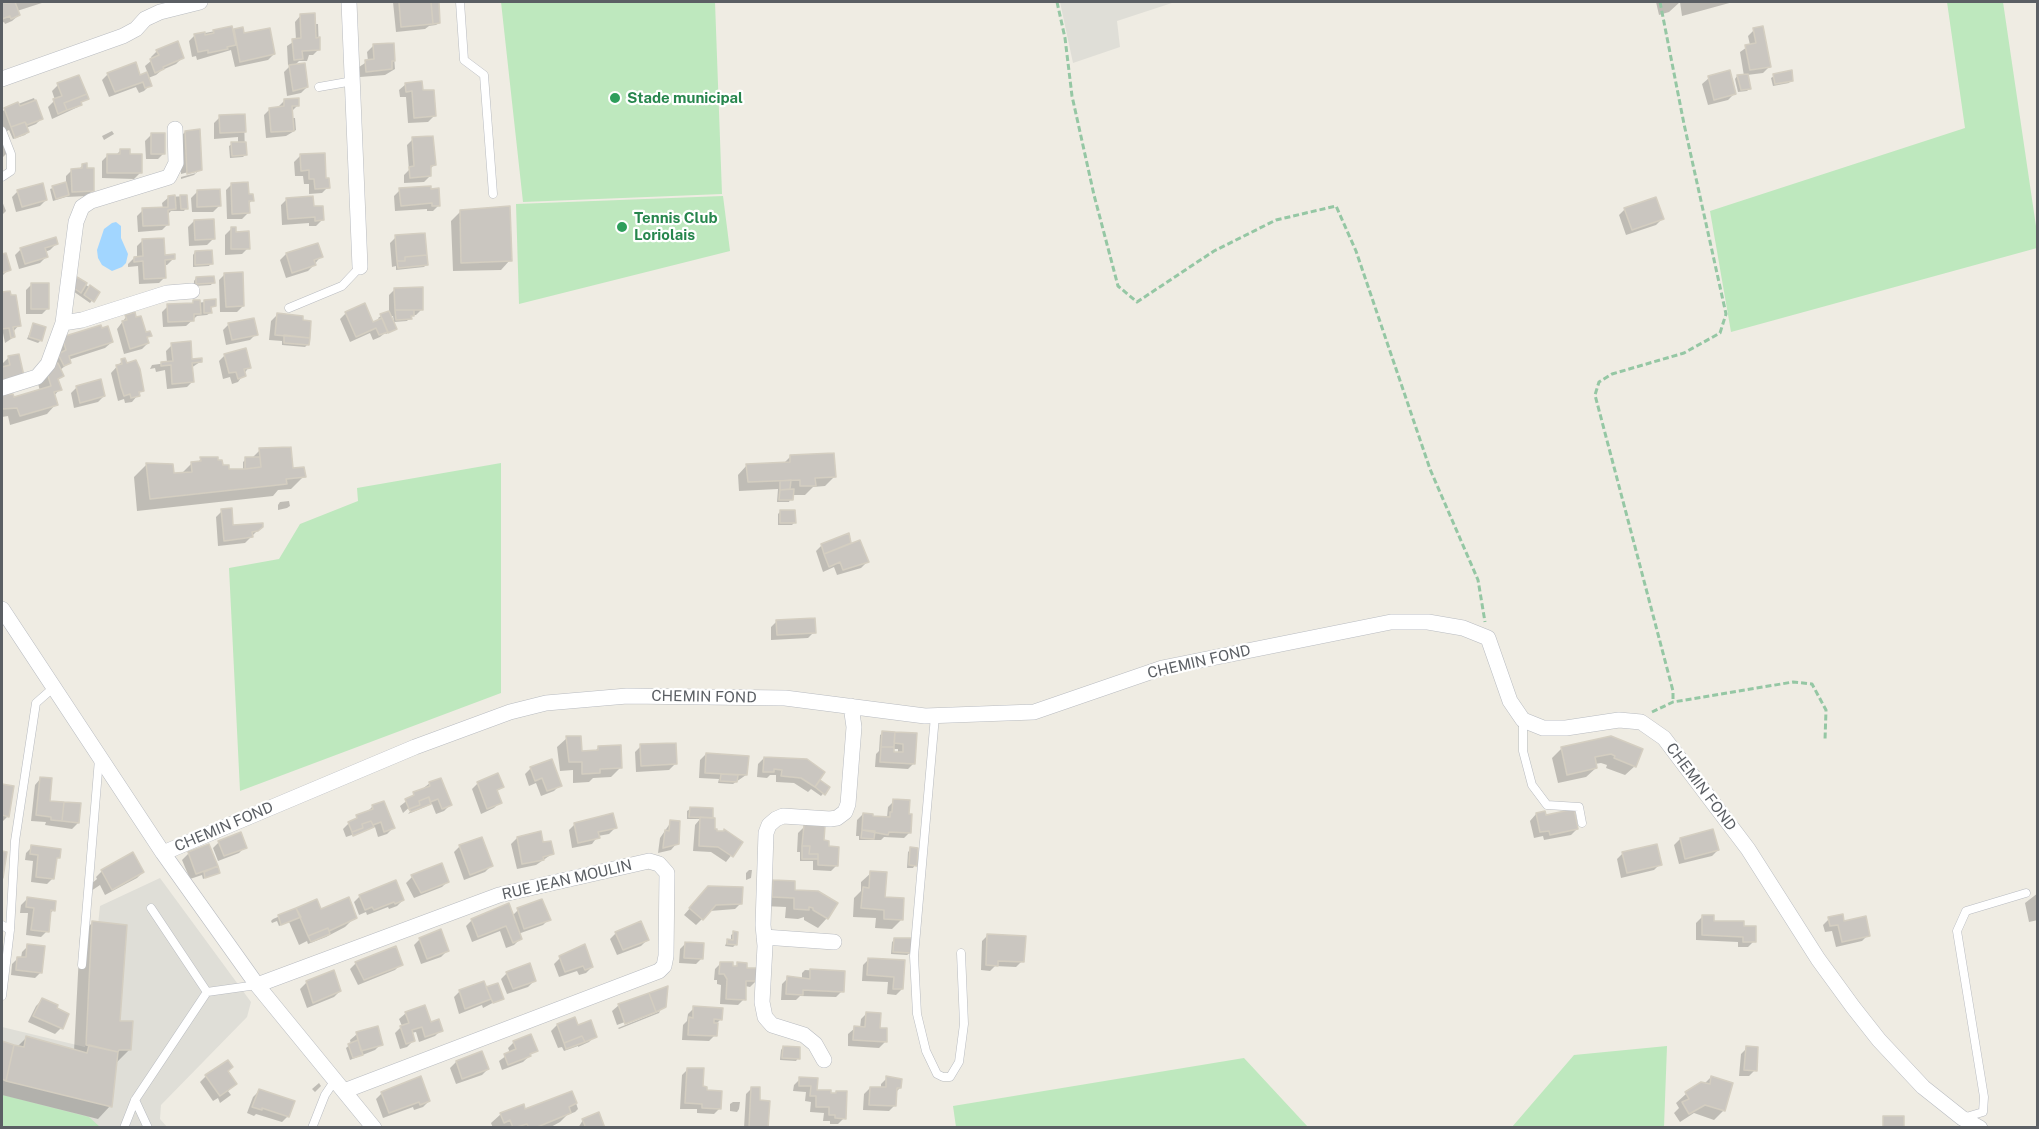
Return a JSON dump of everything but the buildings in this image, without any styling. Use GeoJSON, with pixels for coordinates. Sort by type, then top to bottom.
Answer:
{"type":"FeatureCollection","features":[{"type":"Feature","properties":{"kind":"street"},"geometry":{"type":"LineString","coordinates":[[2,79],[123,36],[145,19],[160,12],[200,2]]}},
{"type":"Feature","properties":{"kind":"street"},"geometry":{"type":"LineString","coordinates":[[349,2],[360,267]]}},
{"type":"Feature","properties":{"kind":"street"},"geometry":{"type":"LineString","coordinates":[[2,388],[37,376],[48,364],[63,323],[78,212],[91,201],[169,177],[176,163],[175,129]]}},
{"type":"Feature","properties":{"kind":"street"},"geometry":{"type":"LineString","coordinates":[[63,323],[82,320],[167,292],[192,291]]}},
{"type":"Feature","properties":{"kind":"street"},"geometry":{"type":"LineString","coordinates":[[2,609],[163,853],[257,985],[374,1128]]}},
{"type":"Feature","properties":{"kind":"street","name":"CHEMIN FOND"},"geometry":{"type":"LineString","coordinates":[[163,853],[415,747],[510,712],[546,703],[627,696],[784,698],[935,716],[1034,712],[1162,668],[1391,622],[1428,622],[1463,628],[1488,638]]}},
{"type":"Feature","properties":{"kind":"street"},"geometry":{"type":"LineString","coordinates":[[1488,638],[1510,700],[1523,720],[1543,728],[1566,728],[1619,720],[1641,722]]}},
{"type":"Feature","properties":{"kind":"street"},"geometry":{"type":"LineString","coordinates":[[824,1060],[815,1044],[804,1035],[772,1025],[765,1017],[762,1002],[766,833],[769,825],[783,816],[830,819],[837,818],[845,812],[848,804],[854,727],[851,706]]}},
{"type":"Feature","properties":{"kind":"street","name":"CHEMIN FOND"},"geometry":{"type":"LineString","coordinates":[[1641,722],[1664,738],[1741,839],[1818,959],[1879,1040],[1923,1087],[1962,1118],[1980,1128]]}},
{"type":"Feature","properties":{"kind":"street","name":"RUE JEAN MOULIN"},"geometry":{"type":"LineString","coordinates":[[257,985],[499,895],[649,861],[659,864],[667,873],[666,956],[664,966],[659,971],[340,1086]]}},
{"type":"Feature","properties":{"kind":"street"},"geometry":{"type":"LineString","coordinates":[[764,937],[834,942]]}},
{"type":"Feature","properties":{"kind":"lane"},"geometry":{"type":"LineString","coordinates":[[460,2],[464,60],[484,75],[493,194]]}},
{"type":"Feature","properties":{"kind":"lane"},"geometry":{"type":"LineString","coordinates":[[319,87],[353,81]]}},
{"type":"Feature","properties":{"kind":"lane"},"geometry":{"type":"LineString","coordinates":[[2,131],[11,154],[11,171],[2,177]]}},
{"type":"Feature","properties":{"kind":"lane"},"geometry":{"type":"LineString","coordinates":[[289,308],[342,286],[360,267]]}},
{"type":"Feature","properties":{"kind":"lane"},"geometry":{"type":"LineString","coordinates":[[2,996],[10,930],[15,841],[36,703],[53,688]]}},
{"type":"Feature","properties":{"kind":"lane"},"geometry":{"type":"LineString","coordinates":[[935,716],[914,956],[917,1014],[926,1051],[937,1074],[944,1077],[950,1077],[954,1072],[959,1062],[962,1043],[964,1024],[961,953]]}},
{"type":"Feature","properties":{"kind":"lane"},"geometry":{"type":"LineString","coordinates":[[1523,720],[1523,751],[1532,784],[1547,805],[1579,807],[1582,823]]}},
{"type":"Feature","properties":{"kind":"lane"},"geometry":{"type":"LineString","coordinates":[[82,965],[99,758]]}},
{"type":"Feature","properties":{"kind":"lane"},"geometry":{"type":"LineString","coordinates":[[1962,1118],[1983,1112],[1984,1097],[1957,931],[1966,911],[2026,893]]}},
{"type":"Feature","properties":{"kind":"lane"},"geometry":{"type":"LineString","coordinates":[[151,908],[207,992]]}},
{"type":"Feature","properties":{"kind":"lane"},"geometry":{"type":"LineString","coordinates":[[2,925],[10,930]]}},
{"type":"Feature","properties":{"kind":"lane"},"geometry":{"type":"LineString","coordinates":[[124,1128],[135,1100],[207,992],[257,985]]}},
{"type":"Feature","properties":{"kind":"lane"},"geometry":{"type":"LineString","coordinates":[[312,1128],[325,1095],[340,1086]]}},
{"type":"Feature","properties":{"kind":"lane"},"geometry":{"type":"LineString","coordinates":[[135,1100],[148,1128]]}},
{"type":"Feature","properties":{"kind":"path"},"geometry":{"type":"LineString","coordinates":[[1057,2],[1065,38],[1072,96],[1094,195],[1118,286],[1137,302],[1214,250],[1276,220],[1336,206],[1356,250],[1430,469],[1478,580],[1488,638]]}},
{"type":"Feature","properties":{"kind":"path"},"geometry":{"type":"LineString","coordinates":[[1660,2],[1726,314],[1720,333],[1684,353],[1612,374],[1599,382],[1595,395],[1670,679],[1673,702]]}},
{"type":"Feature","properties":{"kind":"path"},"geometry":{"type":"LineString","coordinates":[[1641,722],[1653,711],[1673,702],[1793,682],[1812,684],[1826,710],[1825,740]]}},
{"type":"Feature","properties":{"kind":"shaded area"},"geometry":{"type":"Polygon","coordinates":[[[1060,2],[1175,2],[1117,21],[1120,47],[1073,63],[1060,2]]]}},
{"type":"Feature","properties":{"kind":"shaded area"},"geometry":{"type":"Polygon","coordinates":[[[160,878],[251,1002],[247,1017],[161,1105],[160,1119],[167,1127],[2,1128],[2,1027],[85,1047],[100,906],[160,878]]]}},
{"type":"Feature","properties":{"kind":"green space","name":"Stade municipal"},"geometry":{"type":"Polygon","coordinates":[[[501,2],[715,2],[722,194],[523,202],[501,2]]]}},
{"type":"Feature","properties":{"kind":"green space"},"geometry":{"type":"Polygon","coordinates":[[[1947,2],[2003,2],[2037,233],[2037,248],[1731,332],[1710,211],[1965,128],[1947,2]]]}},
{"type":"Feature","properties":{"kind":"green space","name":"Tennis Club Loriolais"},"geometry":{"type":"Polygon","coordinates":[[[723,196],[730,251],[519,304],[516,204],[723,196]]]}},
{"type":"Feature","properties":{"kind":"green space"},"geometry":{"type":"Polygon","coordinates":[[[501,463],[501,693],[240,791],[229,568],[279,559],[300,524],[358,501],[357,488],[501,463]]]}},
{"type":"Feature","properties":{"kind":"green space"},"geometry":{"type":"Polygon","coordinates":[[[1667,1046],[1664,1127],[1512,1127],[1574,1055],[1667,1046]]]}},
{"type":"Feature","properties":{"kind":"green space"},"geometry":{"type":"Polygon","coordinates":[[[1244,1058],[1308,1127],[956,1127],[953,1106],[1244,1058]]]}},
{"type":"Feature","properties":{"kind":"green space"},"geometry":{"type":"Polygon","coordinates":[[[2,1095],[89,1117],[100,1127],[2,1127],[2,1095]]]}},
{"type":"Feature","properties":{"kind":"water"},"geometry":{"type":"Polygon","coordinates":[[[116,222],[121,226],[121,238],[128,254],[126,263],[112,271],[102,265],[97,250],[104,229],[116,222]]]}},
{"type":"Feature","properties":{"kind":"place","name":"Stade municipal"},"geometry":{"type":"Point","coordinates":[615,98]}},
{"type":"Feature","properties":{"kind":"place","name":"Tennis Club Loriolais"},"geometry":{"type":"Point","coordinates":[622,227]}}]}
